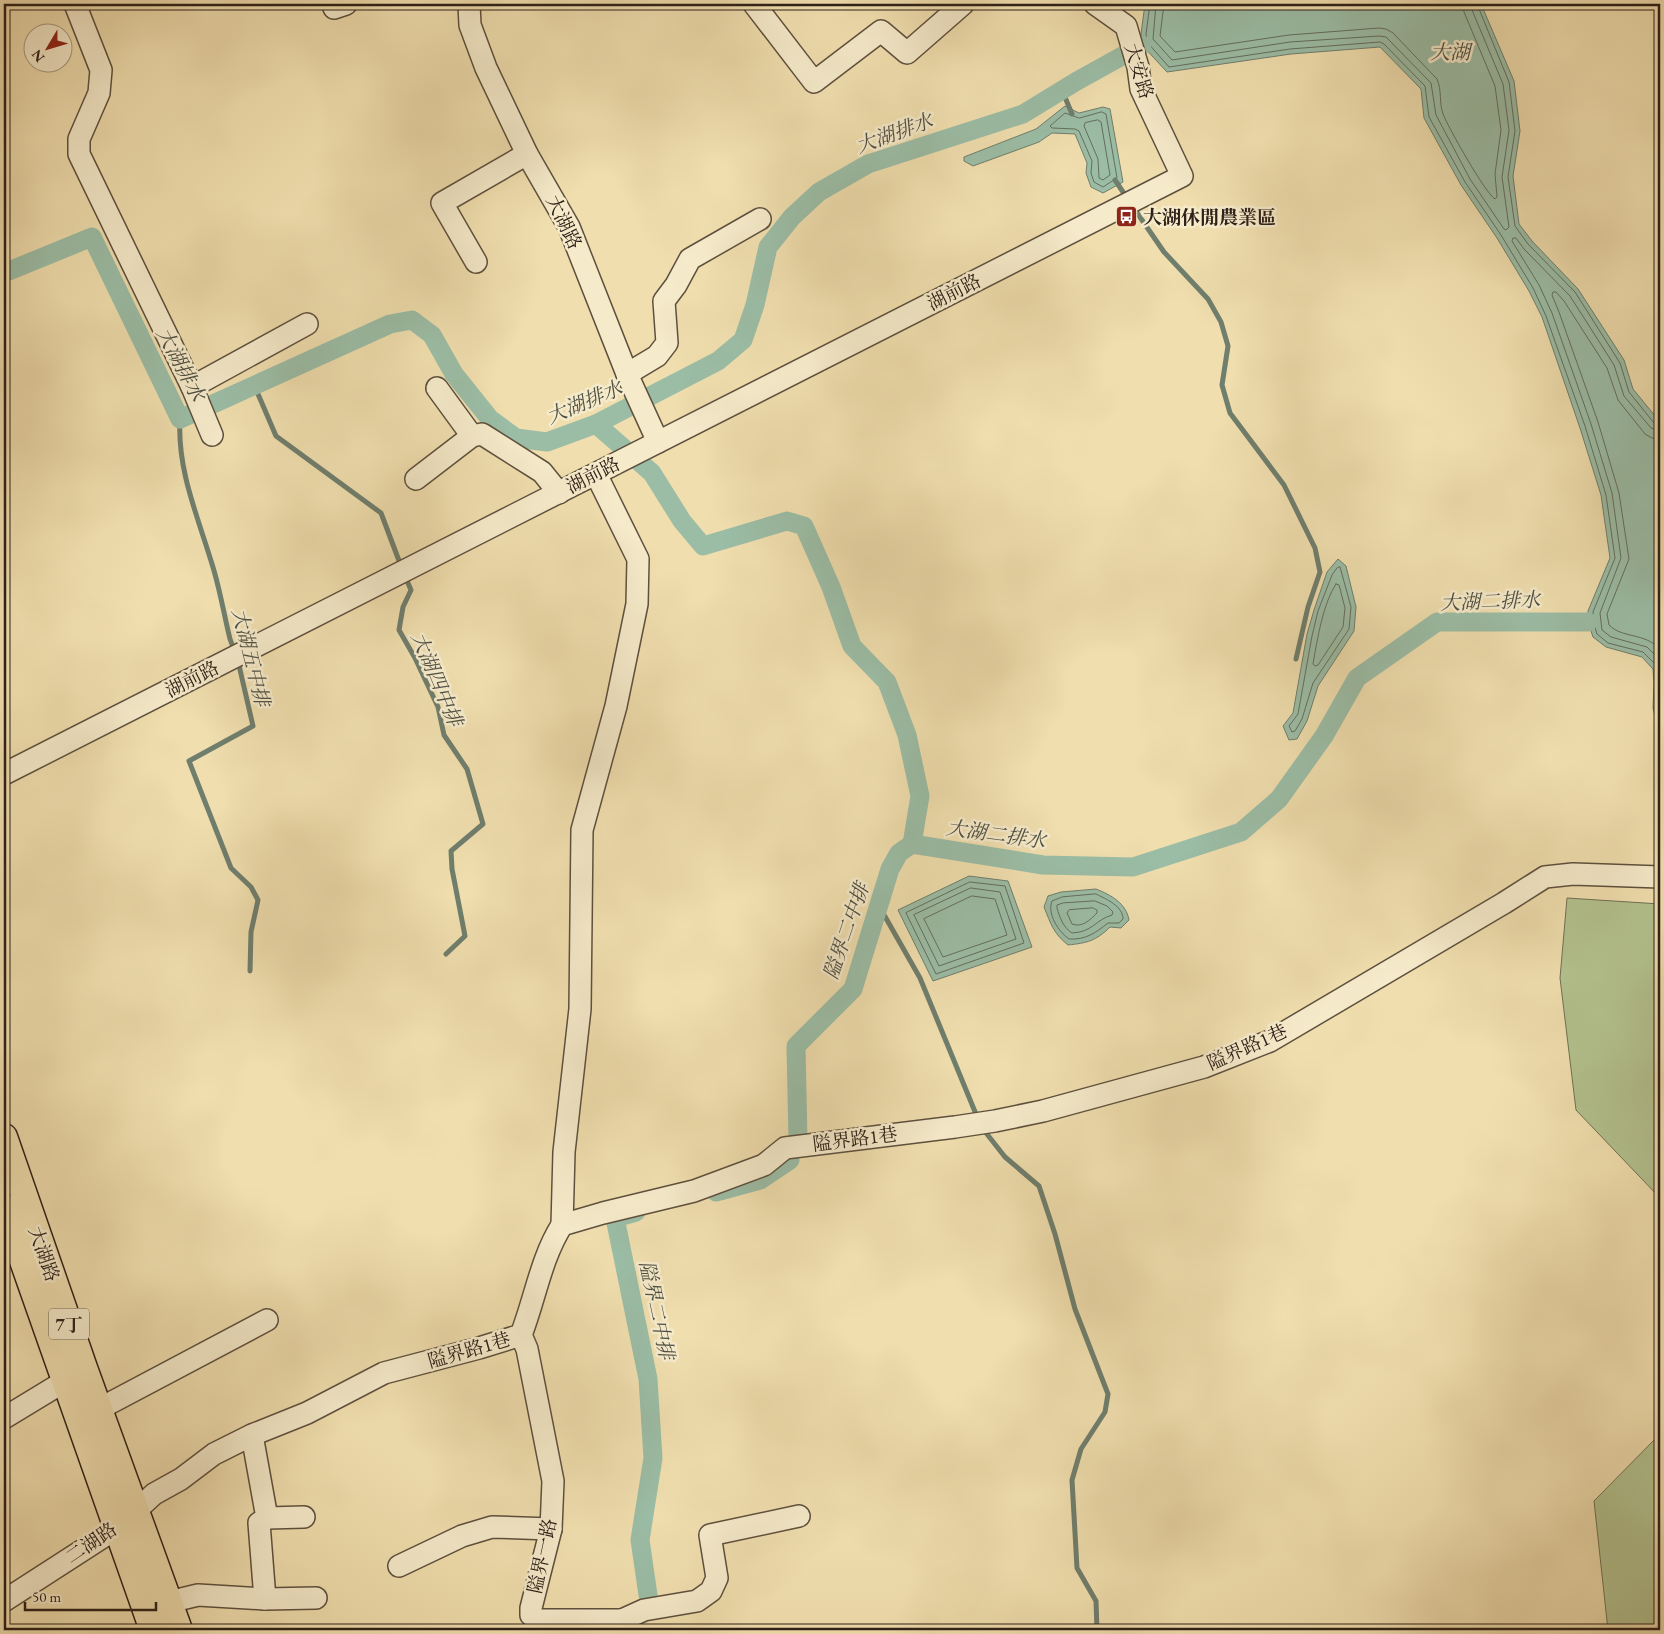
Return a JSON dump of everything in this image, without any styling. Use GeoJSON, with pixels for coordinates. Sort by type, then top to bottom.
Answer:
{"type":"FeatureCollection","features":[{"type":"Feature","properties":{"kind":"main road","name":"大湖路"},"geometry":{"type":"LineString","coordinates":[[4,1137],[99,1409],[127,1519]]}},
{"type":"Feature","properties":{"kind":"main road","name":"大湖路"},"geometry":{"type":"LineString","coordinates":[[4,1206],[66,1381],[127,1519]]}},
{"type":"Feature","properties":{"kind":"main road","name":"7丁"},"geometry":{"type":"LineString","coordinates":[[127,1519],[169,1602],[179,1630]]}},
{"type":"Feature","properties":{"kind":"main road","name":"7丁"},"geometry":{"type":"LineString","coordinates":[[127,1519],[153,1630]]}},
{"type":"Feature","properties":{"kind":"street"},"geometry":{"type":"LineString","coordinates":[[75,4],[102,70],[99,93],[79,139],[79,154],[192,386],[212,435]]}},
{"type":"Feature","properties":{"kind":"street","name":"大湖路"},"geometry":{"type":"LineString","coordinates":[[469,4],[470,24],[486,68],[527,154],[569,227],[627,374],[658,442]]}},
{"type":"Feature","properties":{"kind":"street"},"geometry":{"type":"LineString","coordinates":[[754,4],[814,82],[882,31],[907,53],[963,4]]}},
{"type":"Feature","properties":{"kind":"street","name":"大安路"},"geometry":{"type":"LineString","coordinates":[[1095,4],[1126,26],[1138,67],[1142,89],[1182,176]]}},
{"type":"Feature","properties":{"kind":"street"},"geometry":{"type":"LineString","coordinates":[[476,262],[442,203],[527,154]]}},
{"type":"Feature","properties":{"kind":"street","name":"湖前路"},"geometry":{"type":"LineString","coordinates":[[4,774],[1182,176]]}},
{"type":"Feature","properties":{"kind":"street"},"geometry":{"type":"LineString","coordinates":[[627,374],[657,356],[667,343],[664,301],[690,259],[760,219]]}},
{"type":"Feature","properties":{"kind":"street"},"geometry":{"type":"LineString","coordinates":[[192,386],[308,324]]}},
{"type":"Feature","properties":{"kind":"street"},"geometry":{"type":"LineString","coordinates":[[437,388],[472,436]]}},
{"type":"Feature","properties":{"kind":"street"},"geometry":{"type":"LineString","coordinates":[[416,479],[472,436],[482,434],[542,472],[558,493]]}},
{"type":"Feature","properties":{"kind":"street"},"geometry":{"type":"LineString","coordinates":[[562,1226],[564,1152],[580,1009],[582,830],[616,706],[637,604],[638,559],[596,474]]}},
{"type":"Feature","properties":{"kind":"street","name":"隘界路1巷"},"geometry":{"type":"LineString","coordinates":[[127,1519],[154,1494],[182,1479],[214,1454],[252,1434],[307,1413],[384,1373],[480,1348],[521,1335],[531,1309],[551,1242],[562,1226],[603,1213],[694,1191],[764,1165],[785,1148],[956,1127],[995,1120],[1043,1110],[1204,1067],[1270,1041],[1496,908],[1545,877],[1573,874],[1660,878]]}},
{"type":"Feature","properties":{"kind":"street"},"geometry":{"type":"LineString","coordinates":[[99,1409],[267,1320]]}},
{"type":"Feature","properties":{"kind":"street","name":"隘界一路"},"geometry":{"type":"LineString","coordinates":[[521,1335],[526,1349],[553,1481],[551,1529],[527,1623],[537,1620],[625,1625]]}},
{"type":"Feature","properties":{"kind":"street"},"geometry":{"type":"LineString","coordinates":[[4,1418],[66,1381]]}},
{"type":"Feature","properties":{"kind":"street"},"geometry":{"type":"LineString","coordinates":[[252,1434],[267,1518]]}},
{"type":"Feature","properties":{"kind":"street"},"geometry":{"type":"LineString","coordinates":[[625,1625],[644,1610],[697,1601],[711,1591],[717,1578],[710,1535],[799,1516]]}},
{"type":"Feature","properties":{"kind":"street"},"geometry":{"type":"LineString","coordinates":[[265,1599],[259,1523],[267,1518],[304,1517]]}},
{"type":"Feature","properties":{"kind":"street","name":"二湖路"},"geometry":{"type":"LineString","coordinates":[[4,1600],[127,1519]]}},
{"type":"Feature","properties":{"kind":"street"},"geometry":{"type":"LineString","coordinates":[[399,1566],[462,1536],[492,1528],[551,1529]]}},
{"type":"Feature","properties":{"kind":"street"},"geometry":{"type":"LineString","coordinates":[[169,1602],[198,1595],[265,1599],[316,1598]]}},
{"type":"Feature","properties":{"kind":"shaded area"},"geometry":{"type":"Polygon","coordinates":[[[1567,898],[1660,904],[1660,1198],[1576,1110],[1560,978],[1567,898]]]}},
{"type":"Feature","properties":{"kind":"shaded area"},"geometry":{"type":"Polygon","coordinates":[[[1660,1434],[1660,1630],[1608,1630],[1594,1501],[1660,1434]]]}},
{"type":"Feature","properties":{"kind":"water","name":"大湖"},"geometry":{"type":"Polygon","coordinates":[[[1145,4],[1481,4],[1514,81],[1520,131],[1513,176],[1519,224],[1532,241],[1578,289],[1624,360],[1633,389],[1660,422],[1660,736],[1653,708],[1653,669],[1642,657],[1606,647],[1593,637],[1588,622],[1588,611],[1610,558],[1601,495],[1542,317],[1529,291],[1497,238],[1461,185],[1424,118],[1421,89],[1380,47],[1291,54],[1167,72],[1142,45],[1141,34],[1145,4]]]}},
{"type":"Feature","properties":{"kind":"water"},"geometry":{"type":"Polygon","coordinates":[[[1065,106],[1079,113],[1103,107],[1110,109],[1123,182],[1103,193],[1091,187],[1086,173],[1087,163],[1075,134],[1052,133],[1039,142],[973,166],[964,161],[964,157],[1036,129],[1065,106]]]}},
{"type":"Feature","properties":{"kind":"water"},"geometry":{"type":"Polygon","coordinates":[[[1338,559],[1346,566],[1356,607],[1354,631],[1318,686],[1307,721],[1297,739],[1289,740],[1283,726],[1293,713],[1307,634],[1327,572],[1338,559]]]}},
{"type":"Feature","properties":{"kind":"water"},"geometry":{"type":"Polygon","coordinates":[[[969,876],[1008,881],[1032,947],[933,981],[898,910],[969,876]]]}},
{"type":"Feature","properties":{"kind":"water"},"geometry":{"type":"Polygon","coordinates":[[[1096,889],[1117,900],[1125,909],[1129,920],[1121,928],[1110,927],[1091,940],[1068,945],[1053,928],[1044,907],[1048,896],[1061,892],[1096,889]]]}},
{"type":"Feature","properties":{"kind":"waterway","name":"大湖排水"},"geometry":{"type":"LineString","coordinates":[[4,273],[92,237],[180,419],[390,324],[412,320],[432,335],[454,374],[490,419],[516,438],[547,442],[596,424],[718,361],[743,340],[755,305],[768,247],[792,217],[819,192],[868,164],[1023,114],[1142,45]]}},
{"type":"Feature","properties":{"kind":"waterway"},"geometry":{"type":"LineString","coordinates":[[1062,90],[1072,114]]}},
{"type":"Feature","properties":{"kind":"waterway"},"geometry":{"type":"LineString","coordinates":[[1115,180],[1127,198]]}},
{"type":"Feature","properties":{"kind":"waterway"},"geometry":{"type":"LineString","coordinates":[[1133,207],[1164,252],[1208,299],[1221,322],[1228,346],[1222,385],[1230,413],[1284,485],[1315,548],[1320,572],[1308,607],[1296,659]]}},
{"type":"Feature","properties":{"kind":"waterway","name":"大湖四中排"},"geometry":{"type":"LineString","coordinates":[[255,387],[276,436],[381,513],[401,566]]}},
{"type":"Feature","properties":{"kind":"waterway","name":"大湖五中排"},"geometry":{"type":"LineString","coordinates":[[180,419],[180,438],[185,475],[215,573],[234,650]]}},
{"type":"Feature","properties":{"kind":"waterway","name":"大湖二排水"},"geometry":{"type":"LineString","coordinates":[[596,424],[652,473],[682,521],[703,546],[787,521],[804,526],[831,587],[852,646],[887,682],[907,735],[920,796],[912,844]]}},
{"type":"Feature","properties":{"kind":"waterway","name":"大湖四中排"},"geometry":{"type":"LineString","coordinates":[[405,576],[411,590],[403,607],[399,630],[415,658],[438,707],[444,735],[467,769],[483,824],[451,851],[452,869],[465,936],[446,954]]}},
{"type":"Feature","properties":{"kind":"waterway","name":"大湖二排水"},"geometry":{"type":"LineString","coordinates":[[912,844],[1043,865],[1133,867],[1241,832],[1279,799],[1324,736],[1357,678],[1437,622],[1588,622]]}},
{"type":"Feature","properties":{"kind":"waterway","name":"大湖五中排"},"geometry":{"type":"LineString","coordinates":[[238,661],[253,726],[189,761],[231,868],[251,887],[258,900],[251,932],[250,971]]}},
{"type":"Feature","properties":{"kind":"waterway","name":"隘界二中排"},"geometry":{"type":"LineString","coordinates":[[798,1140],[796,1046],[853,989],[890,869],[899,853],[912,844]]}},
{"type":"Feature","properties":{"kind":"waterway"},"geometry":{"type":"LineString","coordinates":[[879,906],[920,978],[978,1119]]}},
{"type":"Feature","properties":{"kind":"waterway"},"geometry":{"type":"LineString","coordinates":[[983,1129],[1005,1157],[1039,1186],[1055,1234],[1075,1309],[1108,1394],[1105,1412],[1081,1449],[1072,1480],[1077,1568],[1096,1601],[1097,1630]]}},
{"type":"Feature","properties":{"kind":"waterway","name":"隘界二中排"},"geometry":{"type":"LineString","coordinates":[[716,1192],[760,1180],[790,1160]]}},
{"type":"Feature","properties":{"kind":"waterway","name":"隘界二中排"},"geometry":{"type":"LineString","coordinates":[[636,1212],[615,1218],[648,1379],[653,1458],[640,1540],[648,1595]]}},
{"type":"Feature","properties":{"kind":"place","name":"大湖休閒農業區"},"geometry":{"type":"Point","coordinates":[1127,217]}}]}
